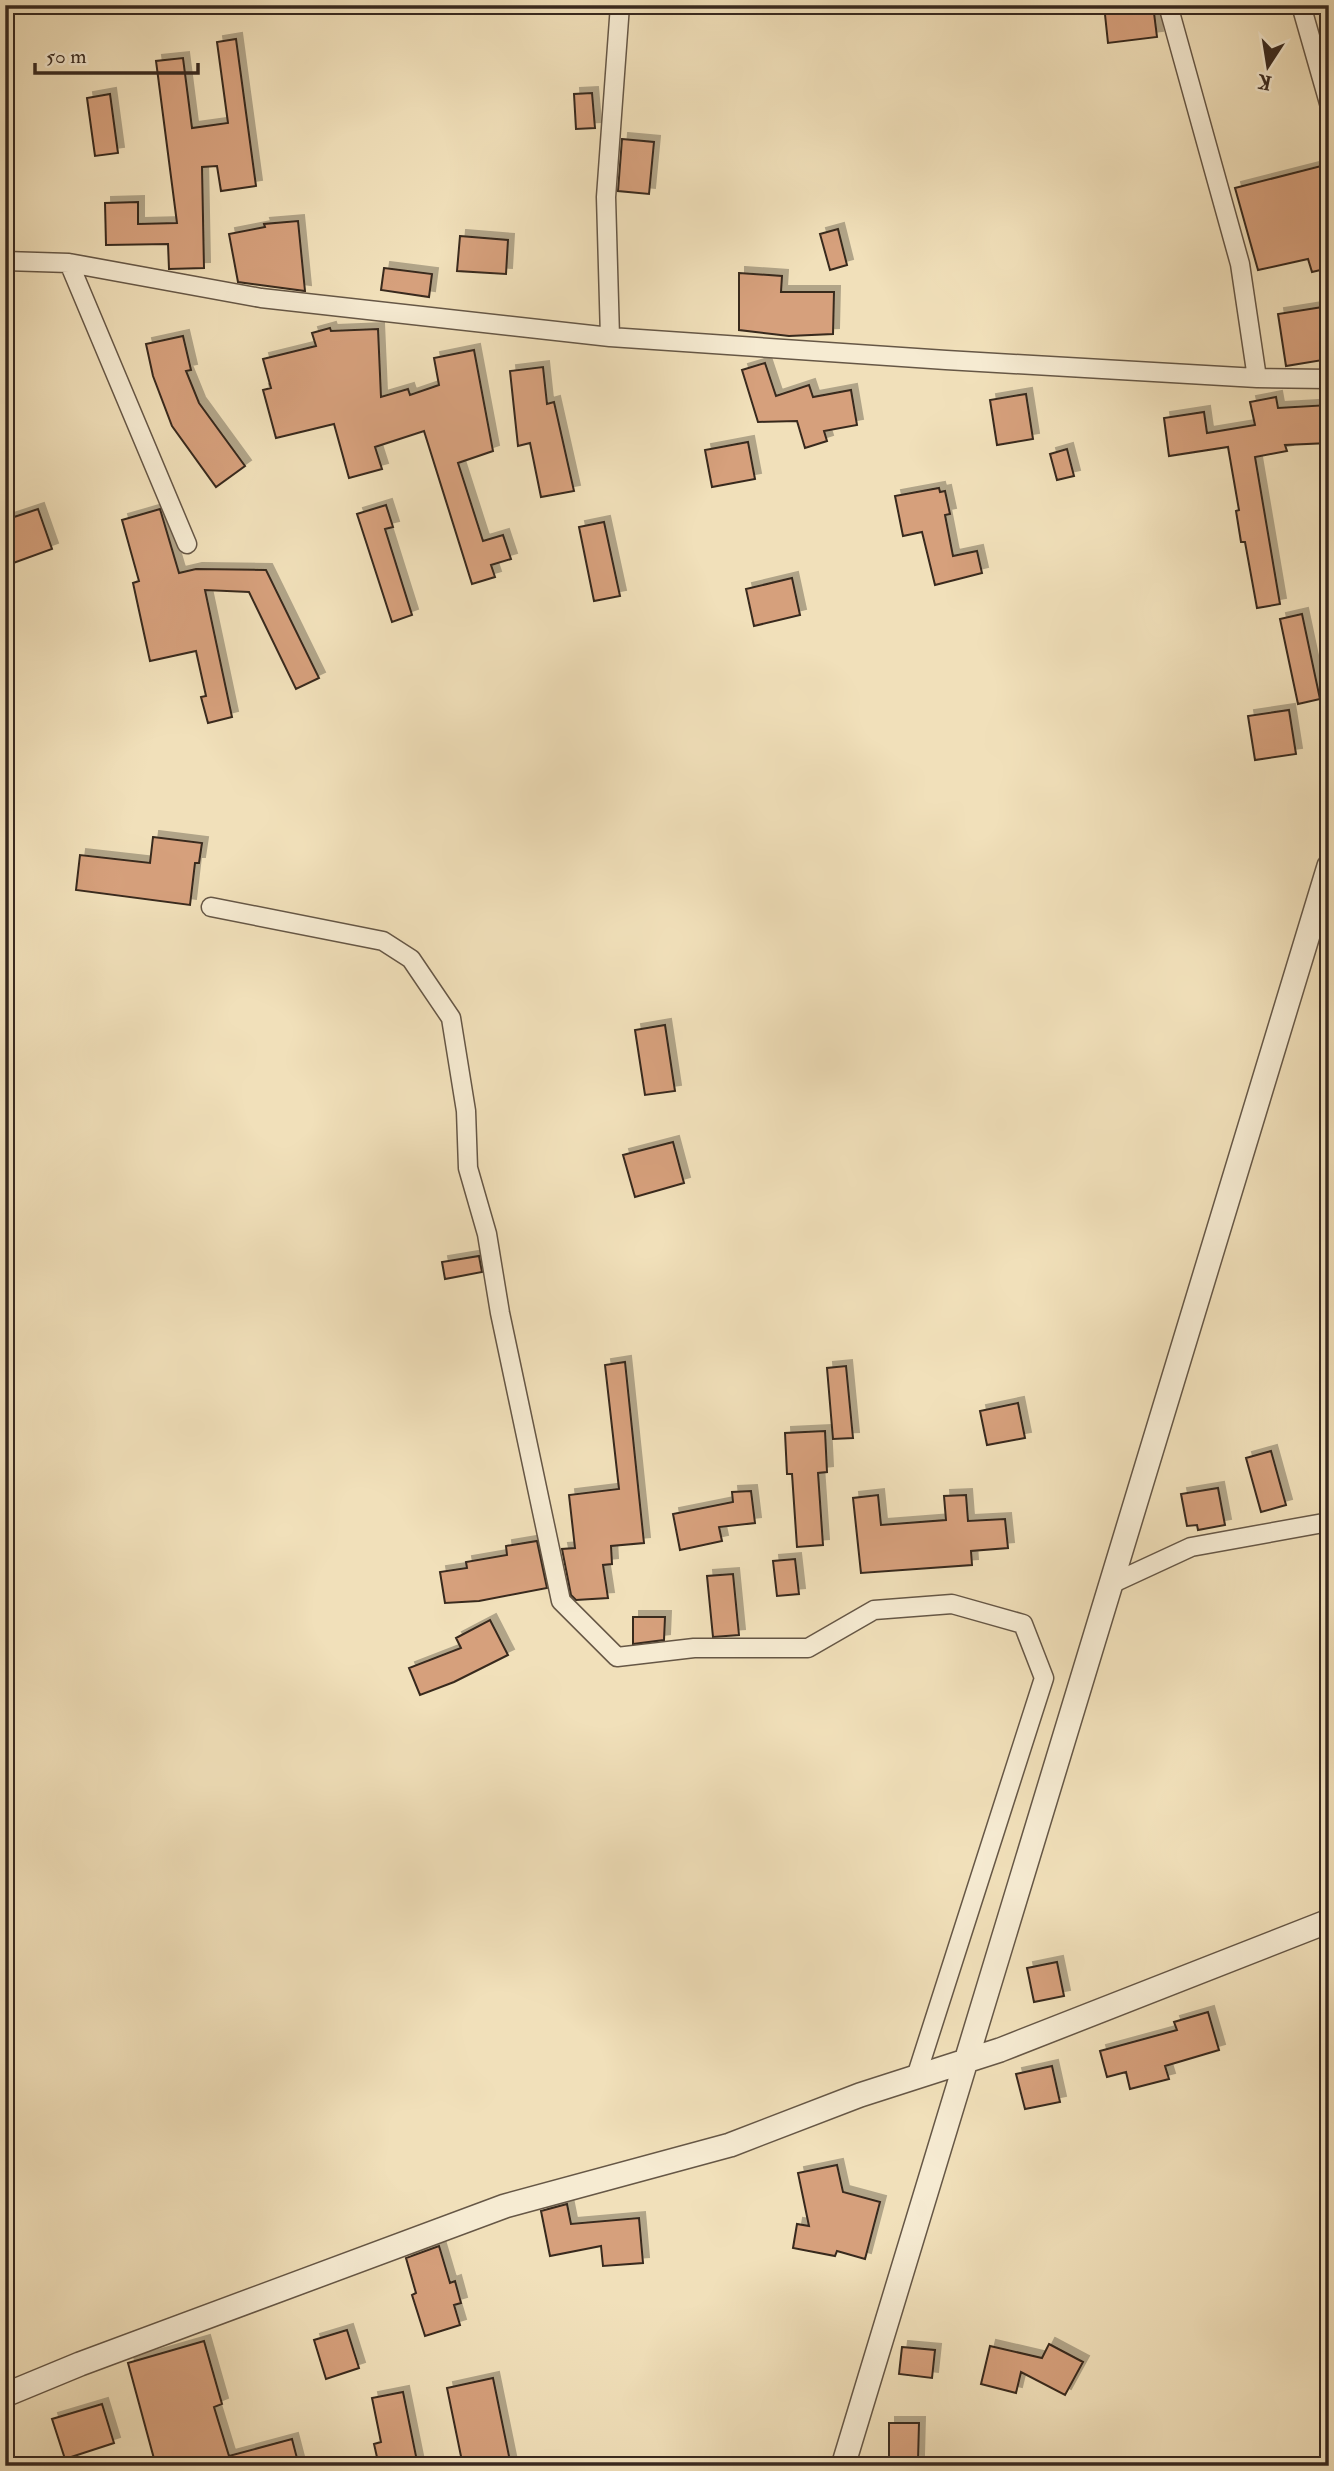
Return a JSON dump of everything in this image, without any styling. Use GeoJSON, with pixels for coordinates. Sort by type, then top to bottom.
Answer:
{"type":"FeatureCollection","features":[{"type":"Feature","properties":{"kind":"street"},"geometry":{"type":"LineString","coordinates":[[610,337],[606,197],[620,5]]}},
{"type":"Feature","properties":{"kind":"street"},"geometry":{"type":"LineString","coordinates":[[1168,5],[1240,264],[1256,378]]}},
{"type":"Feature","properties":{"kind":"street"},"geometry":{"type":"LineString","coordinates":[[1301,5],[1329,103]]}},
{"type":"Feature","properties":{"kind":"street"},"geometry":{"type":"LineString","coordinates":[[5,261],[69,263],[261,298],[610,337],[1256,378],[1329,379]]}},
{"type":"Feature","properties":{"kind":"street"},"geometry":{"type":"LineString","coordinates":[[69,263],[187,544]]}},
{"type":"Feature","properties":{"kind":"street"},"geometry":{"type":"LineString","coordinates":[[844,2466],[964,2061],[1329,866]]}},
{"type":"Feature","properties":{"kind":"street"},"geometry":{"type":"LineString","coordinates":[[211,907],[383,941],[411,959],[451,1018],[466,1111],[468,1168],[487,1234],[561,1601],[617,1657],[694,1648],[808,1648],[874,1610],[952,1604],[1023,1624],[1044,1678],[916,2077]]}},
{"type":"Feature","properties":{"kind":"street"},"geometry":{"type":"LineString","coordinates":[[1111,1584],[1191,1547],[1329,1522]]}},
{"type":"Feature","properties":{"kind":"street"},"geometry":{"type":"LineString","coordinates":[[5,2395],[505,2206],[730,2146],[964,2061],[1329,1921]]}},
{"type":"Feature","properties":{"kind":"building"},"geometry":{"type":"Polygon","coordinates":[[[1104,5],[1153,5],[1157,37],[1108,43],[1104,5]]]}},
{"type":"Feature","properties":{"kind":"building"},"geometry":{"type":"Polygon","coordinates":[[[236,39],[256,186],[221,191],[217,166],[202,167],[204,268],[169,269],[168,244],[106,245],[105,203],[138,202],[138,224],[177,223],[156,61],[183,58],[192,128],[228,123],[217,42],[236,39]]]}},
{"type":"Feature","properties":{"kind":"building"},"geometry":{"type":"Polygon","coordinates":[[[592,93],[595,128],[576,129],[574,94],[592,93]]]}},
{"type":"Feature","properties":{"kind":"building"},"geometry":{"type":"Polygon","coordinates":[[[110,94],[118,153],[95,156],[87,98],[110,94]]]}},
{"type":"Feature","properties":{"kind":"building"},"geometry":{"type":"Polygon","coordinates":[[[622,139],[654,142],[649,194],[618,191],[622,139]]]}},
{"type":"Feature","properties":{"kind":"building"},"geometry":{"type":"Polygon","coordinates":[[[1329,164],[1329,268],[1312,272],[1308,259],[1258,270],[1235,188],[1329,164]]]}},
{"type":"Feature","properties":{"kind":"building"},"geometry":{"type":"Polygon","coordinates":[[[298,221],[305,291],[238,282],[229,234],[265,227],[264,224],[298,221]]]}},
{"type":"Feature","properties":{"kind":"building"},"geometry":{"type":"Polygon","coordinates":[[[838,229],[847,265],[830,270],[820,234],[838,229]]]}},
{"type":"Feature","properties":{"kind":"building"},"geometry":{"type":"Polygon","coordinates":[[[460,236],[508,240],[506,274],[457,271],[460,236]]]}},
{"type":"Feature","properties":{"kind":"building"},"geometry":{"type":"Polygon","coordinates":[[[384,268],[432,274],[429,297],[381,290],[384,268]]]}},
{"type":"Feature","properties":{"kind":"building"},"geometry":{"type":"Polygon","coordinates":[[[739,273],[782,276],[781,292],[834,292],[833,334],[789,336],[739,330],[739,273]]]}},
{"type":"Feature","properties":{"kind":"building"},"geometry":{"type":"Polygon","coordinates":[[[1329,306],[1329,359],[1286,366],[1278,314],[1329,306]]]}},
{"type":"Feature","properties":{"kind":"building"},"geometry":{"type":"Polygon","coordinates":[[[330,328],[331,331],[378,329],[381,397],[408,389],[410,395],[439,385],[434,358],[474,350],[493,451],[458,463],[483,541],[503,535],[511,559],[491,565],[495,577],[472,584],[424,431],[375,447],[382,469],[349,478],[334,424],[276,438],[263,390],[271,388],[263,359],[316,346],[312,333],[330,328]]]}},
{"type":"Feature","properties":{"kind":"building"},"geometry":{"type":"Polygon","coordinates":[[[183,336],[191,370],[186,371],[199,403],[245,466],[216,487],[172,426],[153,376],[146,344],[183,336]]]}},
{"type":"Feature","properties":{"kind":"building"},"geometry":{"type":"Polygon","coordinates":[[[765,363],[776,396],[809,385],[813,397],[851,390],[857,425],[824,431],[827,441],[805,448],[797,421],[758,422],[742,370],[765,363]]]}},
{"type":"Feature","properties":{"kind":"building"},"geometry":{"type":"Polygon","coordinates":[[[543,367],[547,404],[554,402],[574,491],[541,497],[530,443],[518,446],[510,371],[543,367]]]}},
{"type":"Feature","properties":{"kind":"building"},"geometry":{"type":"Polygon","coordinates":[[[1026,394],[1033,439],[997,445],[990,400],[1026,394]]]}},
{"type":"Feature","properties":{"kind":"building"},"geometry":{"type":"Polygon","coordinates":[[[1276,397],[1278,408],[1329,405],[1329,443],[1285,445],[1287,451],[1255,457],[1280,604],[1257,608],[1245,542],[1241,542],[1236,511],[1239,510],[1228,447],[1169,456],[1164,418],[1204,412],[1207,433],[1255,425],[1250,402],[1276,397]]]}},
{"type":"Feature","properties":{"kind":"building"},"geometry":{"type":"Polygon","coordinates":[[[748,442],[755,479],[712,487],[705,450],[748,442]]]}},
{"type":"Feature","properties":{"kind":"building"},"geometry":{"type":"Polygon","coordinates":[[[1067,449],[1074,476],[1057,480],[1050,454],[1067,449]]]}},
{"type":"Feature","properties":{"kind":"building"},"geometry":{"type":"Polygon","coordinates":[[[939,488],[940,492],[945,491],[950,514],[945,515],[953,556],[977,551],[982,573],[935,585],[922,532],[903,536],[895,496],[939,488]]]}},
{"type":"Feature","properties":{"kind":"building"},"geometry":{"type":"Polygon","coordinates":[[[386,505],[393,527],[385,529],[412,615],[392,622],[357,514],[386,505]]]}},
{"type":"Feature","properties":{"kind":"building"},"geometry":{"type":"Polygon","coordinates":[[[38,509],[52,549],[5,566],[5,520],[38,509]]]}},
{"type":"Feature","properties":{"kind":"building"},"geometry":{"type":"Polygon","coordinates":[[[160,509],[179,573],[196,569],[266,570],[319,678],[296,689],[249,592],[205,590],[232,717],[208,723],[201,697],[206,696],[196,651],[150,661],[133,583],[139,581],[122,520],[160,509]]]}},
{"type":"Feature","properties":{"kind":"building"},"geometry":{"type":"Polygon","coordinates":[[[604,522],[620,596],[594,601],[579,527],[604,522]]]}},
{"type":"Feature","properties":{"kind":"building"},"geometry":{"type":"Polygon","coordinates":[[[792,578],[800,615],[754,626],[746,589],[792,578]]]}},
{"type":"Feature","properties":{"kind":"building"},"geometry":{"type":"Polygon","coordinates":[[[1302,614],[1320,699],[1298,704],[1280,619],[1302,614]]]}},
{"type":"Feature","properties":{"kind":"building"},"geometry":{"type":"Polygon","coordinates":[[[1289,710],[1296,754],[1255,760],[1248,716],[1289,710]]]}},
{"type":"Feature","properties":{"kind":"building"},"geometry":{"type":"Polygon","coordinates":[[[153,837],[202,843],[199,863],[195,863],[190,905],[76,890],[80,855],[150,863],[153,837]]]}},
{"type":"Feature","properties":{"kind":"building"},"geometry":{"type":"Polygon","coordinates":[[[665,1025],[675,1091],[645,1095],[635,1030],[665,1025]]]}},
{"type":"Feature","properties":{"kind":"building"},"geometry":{"type":"Polygon","coordinates":[[[673,1142],[684,1183],[635,1197],[623,1155],[673,1142]]]}},
{"type":"Feature","properties":{"kind":"building"},"geometry":{"type":"Polygon","coordinates":[[[479,1256],[482,1272],[445,1279],[442,1262],[479,1256]]]}},
{"type":"Feature","properties":{"kind":"building"},"geometry":{"type":"Polygon","coordinates":[[[625,1362],[644,1543],[611,1546],[612,1564],[603,1565],[608,1598],[576,1600],[571,1595],[562,1549],[575,1548],[569,1495],[619,1489],[605,1365],[625,1362]]]}},
{"type":"Feature","properties":{"kind":"building"},"geometry":{"type":"Polygon","coordinates":[[[846,1366],[853,1438],[833,1439],[827,1368],[846,1366]]]}},
{"type":"Feature","properties":{"kind":"building"},"geometry":{"type":"Polygon","coordinates":[[[1018,1403],[1025,1438],[987,1445],[980,1411],[1018,1403]]]}},
{"type":"Feature","properties":{"kind":"building"},"geometry":{"type":"Polygon","coordinates":[[[825,1431],[827,1472],[818,1473],[823,1545],[797,1547],[792,1474],[787,1474],[785,1433],[825,1431]]]}},
{"type":"Feature","properties":{"kind":"building"},"geometry":{"type":"Polygon","coordinates":[[[1271,1451],[1286,1505],[1261,1512],[1246,1458],[1271,1451]]]}},
{"type":"Feature","properties":{"kind":"building"},"geometry":{"type":"Polygon","coordinates":[[[1218,1488],[1225,1525],[1198,1530],[1197,1525],[1187,1526],[1181,1494],[1218,1488]]]}},
{"type":"Feature","properties":{"kind":"building"},"geometry":{"type":"Polygon","coordinates":[[[751,1491],[755,1523],[719,1527],[722,1541],[680,1550],[673,1514],[733,1502],[732,1492],[751,1491]]]}},
{"type":"Feature","properties":{"kind":"building"},"geometry":{"type":"Polygon","coordinates":[[[878,1495],[881,1525],[946,1520],[944,1496],[966,1495],[968,1521],[1005,1519],[1008,1548],[971,1551],[972,1565],[861,1573],[853,1498],[878,1495]]]}},
{"type":"Feature","properties":{"kind":"building"},"geometry":{"type":"Polygon","coordinates":[[[537,1541],[547,1588],[479,1601],[445,1603],[440,1572],[467,1568],[466,1562],[507,1555],[506,1546],[537,1541]]]}},
{"type":"Feature","properties":{"kind":"building"},"geometry":{"type":"Polygon","coordinates":[[[795,1559],[799,1594],[777,1596],[773,1561],[795,1559]]]}},
{"type":"Feature","properties":{"kind":"building"},"geometry":{"type":"Polygon","coordinates":[[[733,1574],[739,1635],[713,1637],[707,1576],[733,1574]]]}},
{"type":"Feature","properties":{"kind":"building"},"geometry":{"type":"Polygon","coordinates":[[[633,1617],[665,1617],[664,1640],[633,1644],[633,1617]]]}},
{"type":"Feature","properties":{"kind":"building"},"geometry":{"type":"Polygon","coordinates":[[[490,1620],[508,1655],[454,1682],[420,1695],[409,1668],[461,1648],[456,1638],[490,1620]]]}},
{"type":"Feature","properties":{"kind":"building"},"geometry":{"type":"Polygon","coordinates":[[[1057,1962],[1064,1996],[1034,2002],[1027,1968],[1057,1962]]]}},
{"type":"Feature","properties":{"kind":"building"},"geometry":{"type":"Polygon","coordinates":[[[1208,2012],[1219,2050],[1165,2066],[1169,2079],[1130,2089],[1126,2072],[1107,2077],[1100,2051],[1177,2030],[1174,2022],[1208,2012]]]}},
{"type":"Feature","properties":{"kind":"building"},"geometry":{"type":"Polygon","coordinates":[[[1052,2066],[1060,2102],[1025,2109],[1016,2074],[1052,2066]]]}},
{"type":"Feature","properties":{"kind":"building"},"geometry":{"type":"Polygon","coordinates":[[[837,2165],[843,2192],[880,2202],[865,2259],[837,2251],[835,2256],[793,2248],[797,2224],[809,2226],[798,2173],[837,2165]]]}},
{"type":"Feature","properties":{"kind":"building"},"geometry":{"type":"Polygon","coordinates":[[[567,2204],[571,2224],[639,2218],[643,2263],[603,2266],[601,2246],[550,2256],[541,2211],[567,2204]]]}},
{"type":"Feature","properties":{"kind":"building"},"geometry":{"type":"Polygon","coordinates":[[[439,2246],[450,2283],[455,2281],[461,2303],[454,2305],[460,2325],[425,2336],[412,2295],[416,2293],[406,2258],[439,2246]]]}},
{"type":"Feature","properties":{"kind":"building"},"geometry":{"type":"Polygon","coordinates":[[[347,2330],[359,2368],[326,2379],[314,2340],[347,2330]]]}},
{"type":"Feature","properties":{"kind":"building"},"geometry":{"type":"Polygon","coordinates":[[[204,2341],[222,2404],[214,2407],[229,2456],[292,2439],[299,2466],[156,2466],[128,2363],[204,2341]]]}},
{"type":"Feature","properties":{"kind":"building"},"geometry":{"type":"Polygon","coordinates":[[[1049,2344],[1083,2362],[1065,2395],[1021,2372],[1016,2393],[981,2384],[990,2346],[1042,2358],[1049,2344]]]}},
{"type":"Feature","properties":{"kind":"building"},"geometry":{"type":"Polygon","coordinates":[[[902,2347],[935,2350],[932,2378],[899,2374],[902,2347]]]}},
{"type":"Feature","properties":{"kind":"building"},"geometry":{"type":"Polygon","coordinates":[[[493,2378],[511,2466],[463,2466],[447,2388],[493,2378]]]}},
{"type":"Feature","properties":{"kind":"building"},"geometry":{"type":"Polygon","coordinates":[[[403,2392],[418,2466],[379,2466],[374,2444],[381,2442],[372,2398],[403,2392]]]}},
{"type":"Feature","properties":{"kind":"building"},"geometry":{"type":"Polygon","coordinates":[[[102,2404],[114,2443],[65,2459],[52,2419],[102,2404]]]}},
{"type":"Feature","properties":{"kind":"building"},"geometry":{"type":"Polygon","coordinates":[[[889,2423],[919,2423],[918,2461],[889,2460],[889,2423]]]}}]}
